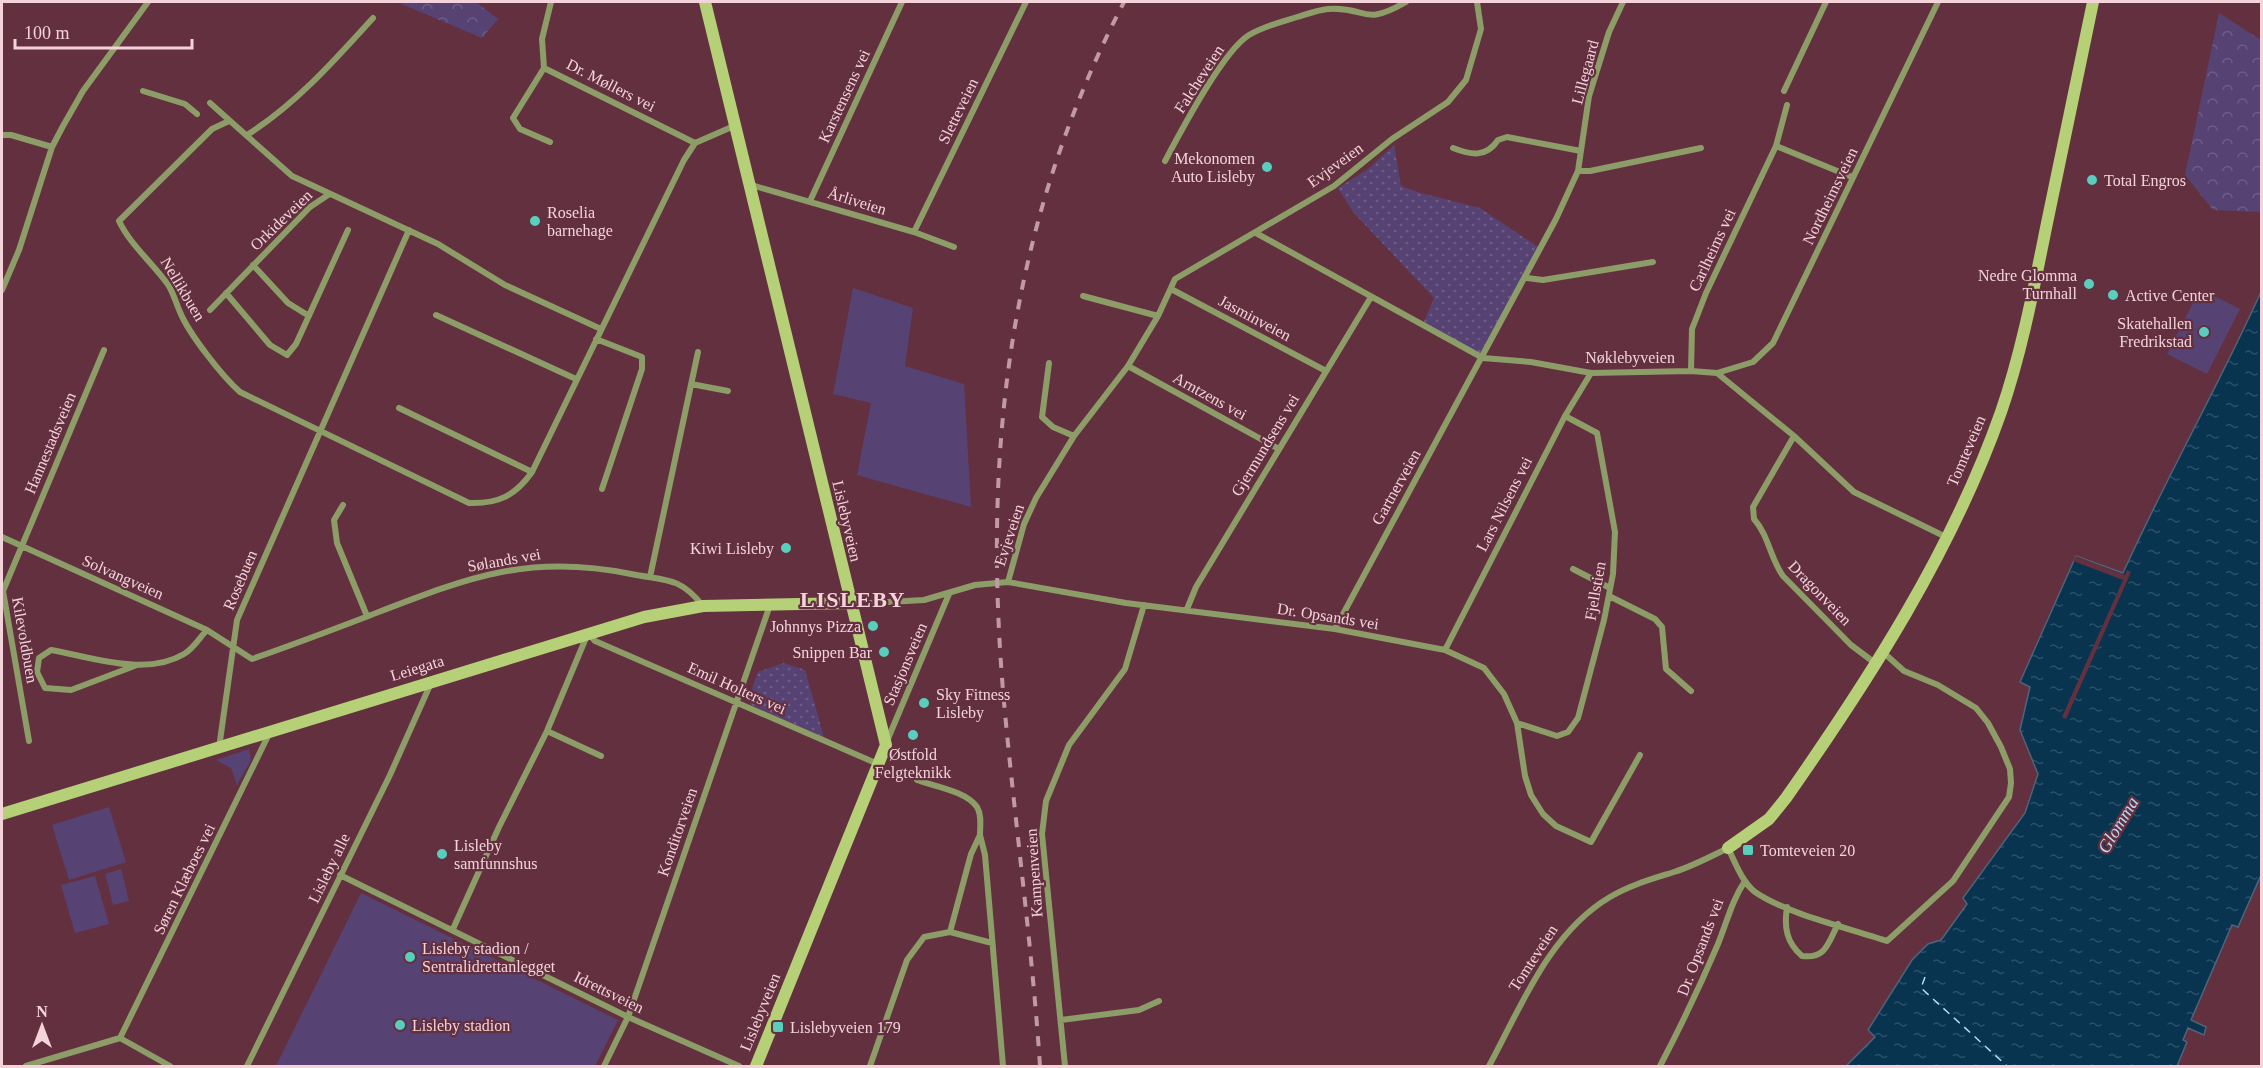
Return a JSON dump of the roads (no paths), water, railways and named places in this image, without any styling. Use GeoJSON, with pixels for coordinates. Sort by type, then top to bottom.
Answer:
{"type":"FeatureCollection","features":[{"type":"Feature","properties":{"kind":"street"},"geometry":{"type":"LineString","coordinates":[[2,290],[36,205],[52,147],[83,91],[148,2]]}},
{"type":"Feature","properties":{"kind":"street"},"geometry":{"type":"LineString","coordinates":[[544,68],[542,39],[551,2]]}},
{"type":"Feature","properties":{"kind":"street","name":"Lislebyveien"},"geometry":{"type":"LineString","coordinates":[[705,2],[886,744],[756,1066]]}},
{"type":"Feature","properties":{"kind":"street","name":"Karstensens vei"},"geometry":{"type":"LineString","coordinates":[[810,201],[902,2]]}},
{"type":"Feature","properties":{"kind":"street","name":"Sletteveien"},"geometry":{"type":"LineString","coordinates":[[914,232],[1026,2]]}},
{"type":"Feature","properties":{"kind":"street","name":"Falcheveien"},"geometry":{"type":"LineString","coordinates":[[1165,160],[1202,96],[1236,46],[1247,36],[1261,28],[1325,9],[1372,17],[1382,15],[1406,2]]}},
{"type":"Feature","properties":{"kind":"street","name":"Evjeveien"},"geometry":{"type":"LineString","coordinates":[[1008,582],[1024,524],[1036,498],[1074,436],[1128,366],[1158,316],[1175,279],[1334,186],[1392,139],[1448,102],[1466,80],[1481,29],[1477,2]]}},
{"type":"Feature","properties":{"kind":"street","name":"Lillegaard"},"geometry":{"type":"LineString","coordinates":[[1483,358],[1527,278],[1578,171],[1589,96],[1610,32],[1623,2]]}},
{"type":"Feature","properties":{"kind":"street"},"geometry":{"type":"LineString","coordinates":[[1784,91],[1826,2]]}},
{"type":"Feature","properties":{"kind":"street","name":"Nordheimsveien"},"geometry":{"type":"LineString","coordinates":[[1717,373],[1753,362],[1773,343],[1938,2]]}},
{"type":"Feature","properties":{"kind":"street","name":"Tomteveien"},"geometry":{"type":"LineString","coordinates":[[1489,1066],[1539,972],[1566,935],[1589,912],[1610,897],[1641,881],[1684,868],[1728,848],[1768,819],[1786,798],[1884,653],[1946,537],[1985,452],[2013,374],[2032,299],[2093,2]]}},
{"type":"Feature","properties":{"kind":"street"},"geometry":{"type":"LineString","coordinates":[[247,135],[278,113],[339,56],[373,18]]}},
{"type":"Feature","properties":{"kind":"street","name":"Dr. Møllers vei"},"geometry":{"type":"LineString","coordinates":[[550,142],[520,129],[513,118],[544,68],[695,143]]}},
{"type":"Feature","properties":{"kind":"street"},"geometry":{"type":"LineString","coordinates":[[143,91],[185,104],[197,114]]}},
{"type":"Feature","properties":{"kind":"street"},"geometry":{"type":"LineString","coordinates":[[210,103],[292,176],[328,195],[409,230],[506,285],[601,329]]}},
{"type":"Feature","properties":{"kind":"street","name":"Carlheims vei"},"geometry":{"type":"LineString","coordinates":[[1691,371],[1692,329],[1706,293],[1776,146],[1787,105]]}},
{"type":"Feature","properties":{"kind":"street","name":"Nellikbuen"},"geometry":{"type":"LineString","coordinates":[[229,121],[212,129],[119,221],[127,237],[152,262],[170,288],[180,313],[226,380],[240,392],[319,431]]}},
{"type":"Feature","properties":{"kind":"street"},"geometry":{"type":"LineString","coordinates":[[319,431],[469,502],[483,503],[507,497],[521,487],[548,444],[576,379],[695,143],[734,126]]}},
{"type":"Feature","properties":{"kind":"street"},"geometry":{"type":"LineString","coordinates":[[2,135],[11,135],[52,147]]}},
{"type":"Feature","properties":{"kind":"street"},"geometry":{"type":"LineString","coordinates":[[1453,148],[1478,154],[1493,148],[1498,140],[1507,137],[1581,151]]}},
{"type":"Feature","properties":{"kind":"street"},"geometry":{"type":"LineString","coordinates":[[1776,146],[1852,177]]}},
{"type":"Feature","properties":{"kind":"street"},"geometry":{"type":"LineString","coordinates":[[1578,171],[1590,171],[1701,148]]}},
{"type":"Feature","properties":{"kind":"street","name":"Årliveien"},"geometry":{"type":"LineString","coordinates":[[751,185],[914,232],[954,247]]}},
{"type":"Feature","properties":{"kind":"street","name":"Orkideveien"},"geometry":{"type":"LineString","coordinates":[[210,310],[310,207],[328,195]]}},
{"type":"Feature","properties":{"kind":"street"},"geometry":{"type":"LineString","coordinates":[[226,293],[259,334],[284,355],[293,351],[348,230]]}},
{"type":"Feature","properties":{"kind":"street","name":"Rosebuen"},"geometry":{"type":"LineString","coordinates":[[219,748],[237,620],[409,230]]}},
{"type":"Feature","properties":{"kind":"street","name":"Nøklebyveien"},"geometry":{"type":"LineString","coordinates":[[1256,233],[1483,358],[1531,362],[1591,373],[1691,371],[1717,373]]}},
{"type":"Feature","properties":{"kind":"street"},"geometry":{"type":"LineString","coordinates":[[1527,278],[1543,280],[1653,262]]}},
{"type":"Feature","properties":{"kind":"street","name":"Orkideveien"},"geometry":{"type":"LineString","coordinates":[[253,266],[288,303],[309,316]]}},
{"type":"Feature","properties":{"kind":"street","name":"Jasminveien"},"geometry":{"type":"LineString","coordinates":[[1171,289],[1326,371]]}},
{"type":"Feature","properties":{"kind":"street"},"geometry":{"type":"LineString","coordinates":[[1083,296],[1158,316]]}},
{"type":"Feature","properties":{"kind":"street","name":"Gjermundsens vei"},"geometry":{"type":"LineString","coordinates":[[1187,609],[1196,587],[1371,297]]}},
{"type":"Feature","properties":{"kind":"street"},"geometry":{"type":"LineString","coordinates":[[436,315],[576,379]]}},
{"type":"Feature","properties":{"kind":"street"},"geometry":{"type":"LineString","coordinates":[[596,339],[642,357],[642,369],[602,489]]}},
{"type":"Feature","properties":{"kind":"street","name":"Hannestadsveien"},"geometry":{"type":"LineString","coordinates":[[22,546],[104,350]]}},
{"type":"Feature","properties":{"kind":"street"},"geometry":{"type":"LineString","coordinates":[[650,577],[698,352]]}},
{"type":"Feature","properties":{"kind":"street","name":"Gartnerveien"},"geometry":{"type":"LineString","coordinates":[[1335,629],[1483,358]]}},
{"type":"Feature","properties":{"kind":"street"},"geometry":{"type":"LineString","coordinates":[[1049,363],[1042,417],[1053,427],[1074,436]]}},
{"type":"Feature","properties":{"kind":"street","name":"Arntzens vei"},"geometry":{"type":"LineString","coordinates":[[1128,366],[1279,449]]}},
{"type":"Feature","properties":{"kind":"street","name":"Lars Nilsens vei"},"geometry":{"type":"LineString","coordinates":[[1445,650],[1565,417],[1591,373]]}},
{"type":"Feature","properties":{"kind":"street"},"geometry":{"type":"LineString","coordinates":[[1717,373],[1794,436],[1854,492],[1946,537]]}},
{"type":"Feature","properties":{"kind":"street"},"geometry":{"type":"LineString","coordinates":[[691,384],[728,391]]}},
{"type":"Feature","properties":{"kind":"street"},"geometry":{"type":"LineString","coordinates":[[399,408],[532,472]]}},
{"type":"Feature","properties":{"kind":"street","name":"Fjellstien"},"geometry":{"type":"LineString","coordinates":[[1517,723],[1557,736],[1568,732],[1578,718],[1609,596],[1615,532],[1597,433],[1565,417]]}},
{"type":"Feature","properties":{"kind":"street","name":"Dragonveien"},"geometry":{"type":"LineString","coordinates":[[1794,436],[1753,507],[1754,519],[1763,529],[1774,563],[1783,576],[1851,645],[1876,664]]}},
{"type":"Feature","properties":{"kind":"street"},"geometry":{"type":"LineString","coordinates":[[343,506],[334,520],[338,543],[367,616]]}},
{"type":"Feature","properties":{"kind":"street","name":"Solvangveien"},"geometry":{"type":"LineString","coordinates":[[2,537],[207,630],[232,646]]}},
{"type":"Feature","properties":{"kind":"street","name":"Kilevoldbuen"},"geometry":{"type":"LineString","coordinates":[[22,546],[3,591],[29,741]]}},
{"type":"Feature","properties":{"kind":"street","name":"Sølands vei"},"geometry":{"type":"LineString","coordinates":[[232,646],[252,659],[474,577],[519,568],[593,566],[676,582],[689,589],[703,606]]}},
{"type":"Feature","properties":{"kind":"street"},"geometry":{"type":"LineString","coordinates":[[1573,569],[1610,588]]}},
{"type":"Feature","properties":{"kind":"street","name":"Dr. Opsands vei"},"geometry":{"type":"LineString","coordinates":[[852,603],[924,600],[975,585],[1008,582],[1144,605],[1335,629],[1445,650],[1484,668],[1497,682],[1517,723],[1525,776],[1543,814],[1556,826],[1592,842],[1640,755]]}},
{"type":"Feature","properties":{"kind":"street","name":"Stasjonsveien"},"geometry":{"type":"LineString","coordinates":[[886,744],[949,594]]}},
{"type":"Feature","properties":{"kind":"street"},"geometry":{"type":"LineString","coordinates":[[1609,596],[1654,619],[1662,627],[1666,669],[1691,691]]}},
{"type":"Feature","properties":{"kind":"street","name":"Leiegata"},"geometry":{"type":"LineString","coordinates":[[2,814],[644,617],[703,606],[852,603]]}},
{"type":"Feature","properties":{"kind":"street","name":"Konditorveien"},"geometry":{"type":"LineString","coordinates":[[604,1066],[628,1017],[770,604]]}},
{"type":"Feature","properties":{"kind":"street","name":"Kampenveien"},"geometry":{"type":"LineString","coordinates":[[1065,1066],[1042,834],[1046,801],[1069,745],[1125,669],[1144,605]]}},
{"type":"Feature","properties":{"kind":"street","name":"Kilevoldbuen"},"geometry":{"type":"LineString","coordinates":[[137,665],[71,690],[45,688],[37,672],[39,658],[51,650],[137,665],[160,663],[185,654],[207,630]]}},
{"type":"Feature","properties":{"kind":"street"},"geometry":{"type":"LineString","coordinates":[[453,929],[499,827],[547,731],[588,633]]}},
{"type":"Feature","properties":{"kind":"street","name":"Emil Holters vei"},"geometry":{"type":"LineString","coordinates":[[588,633],[595,641],[879,764]]}},
{"type":"Feature","properties":{"kind":"street"},"geometry":{"type":"LineString","coordinates":[[1728,848],[1745,881],[1755,891],[1787,907],[1887,941],[1953,881],[2009,797],[2010,769],[2001,747],[1977,708],[1938,685],[1904,671],[1884,653]]}},
{"type":"Feature","properties":{"kind":"street","name":"Lisleby alle"},"geometry":{"type":"LineString","coordinates":[[247,1066],[390,775],[433,680]]}},
{"type":"Feature","properties":{"kind":"street","name":"Søren Klæboes vei"},"geometry":{"type":"LineString","coordinates":[[120,1038],[271,731]]}},
{"type":"Feature","properties":{"kind":"street"},"geometry":{"type":"LineString","coordinates":[[547,731],[601,756]]}},
{"type":"Feature","properties":{"kind":"street"},"geometry":{"type":"LineString","coordinates":[[916,780],[958,794],[976,806],[980,818],[1003,1066]]}},
{"type":"Feature","properties":{"kind":"street"},"geometry":{"type":"LineString","coordinates":[[950,932],[971,854],[980,835]]}},
{"type":"Feature","properties":{"kind":"street","name":"Idrettsveien"},"geometry":{"type":"LineString","coordinates":[[340,875],[628,1017],[739,1066]]}},
{"type":"Feature","properties":{"kind":"street","name":"Dr. Opsands vei"},"geometry":{"type":"LineString","coordinates":[[1660,1066],[1691,1006],[1729,917],[1733,898],[1745,881]]}},
{"type":"Feature","properties":{"kind":"street"},"geometry":{"type":"LineString","coordinates":[[1787,907],[1786,935],[1793,948],[1802,956],[1818,956],[1826,950],[1838,924]]}},
{"type":"Feature","properties":{"kind":"street"},"geometry":{"type":"LineString","coordinates":[[870,1066],[907,960],[924,937],[950,932],[992,942]]}},
{"type":"Feature","properties":{"kind":"street"},"geometry":{"type":"LineString","coordinates":[[1061,1020],[1124,1013],[1139,1010],[1159,1001]]}},
{"type":"Feature","properties":{"kind":"street"},"geometry":{"type":"LineString","coordinates":[[26,1066],[120,1038],[166,1066]]}},
{"type":"Feature","properties":{"kind":"water","name":"Glomma"},"geometry":{"type":"Polygon","coordinates":[[[2261,292],[2261,875],[2238,927],[2232,925],[2191,1020],[2206,1027],[2204,1035],[2188,1028],[2183,1040],[2187,1042],[2177,1066],[1846,1066],[1875,1037],[1868,1030],[1912,960],[1928,944],[1941,940],[1967,904],[1963,898],[2025,813],[2038,774],[2020,730],[2030,687],[2020,682],[2076,556],[2123,573],[2261,292]]]}},
{"type":"Feature","properties":{"kind":"railway"},"geometry":{"type":"LineString","coordinates":[[1040,1066],[1033,975],[1004,702],[998,610],[997,519],[1002,430],[1012,343],[1029,256],[1053,171],[1085,86],[1124,2]]}},
{"type":"Feature","properties":{"kind":"place","name":"Mekonomen Auto Lisleby"},"geometry":{"type":"Point","coordinates":[1267,167]}},
{"type":"Feature","properties":{"kind":"place","name":"Total Engros"},"geometry":{"type":"Point","coordinates":[2092,180]}},
{"type":"Feature","properties":{"kind":"place","name":"Roselia barnehage"},"geometry":{"type":"Point","coordinates":[535,221]}},
{"type":"Feature","properties":{"kind":"place","name":"Nedre Glomma Turnhall"},"geometry":{"type":"Point","coordinates":[2089,284]}},
{"type":"Feature","properties":{"kind":"place","name":"Active Center"},"geometry":{"type":"Point","coordinates":[2113,295]}},
{"type":"Feature","properties":{"kind":"place","name":"Skatehallen Fredrikstad"},"geometry":{"type":"Point","coordinates":[2204,332]}},
{"type":"Feature","properties":{"kind":"place","name":"Kiwi Lisleby"},"geometry":{"type":"Point","coordinates":[786,548]}},
{"type":"Feature","properties":{"kind":"place","name":"Johnnys Pizza"},"geometry":{"type":"Point","coordinates":[873,626]}},
{"type":"Feature","properties":{"kind":"place","name":"Snippen Bar"},"geometry":{"type":"Point","coordinates":[884,652]}},
{"type":"Feature","properties":{"kind":"place","name":"Sky Fitness Lisleby"},"geometry":{"type":"Point","coordinates":[924,703]}},
{"type":"Feature","properties":{"kind":"place","name":"Østfold Felgteknikk"},"geometry":{"type":"Point","coordinates":[913,735]}},
{"type":"Feature","properties":{"kind":"place","name":"Tomteveien 20"},"geometry":{"type":"Point","coordinates":[1748,850]}},
{"type":"Feature","properties":{"kind":"place","name":"Lisleby samfunnshus"},"geometry":{"type":"Point","coordinates":[442,854]}},
{"type":"Feature","properties":{"kind":"place","name":"Lisleby stadion / Sentralidrettanlegget"},"geometry":{"type":"Point","coordinates":[410,957]}},
{"type":"Feature","properties":{"kind":"place","name":"Lisleby stadion"},"geometry":{"type":"Point","coordinates":[400,1025]}},
{"type":"Feature","properties":{"kind":"place","name":"Lislebyveien 179"},"geometry":{"type":"Point","coordinates":[778,1027]}},
{"type":"Feature","properties":{"kind":"district","name":"LISLEBY"},"geometry":{"type":"Point","coordinates":[853,599]}}]}
